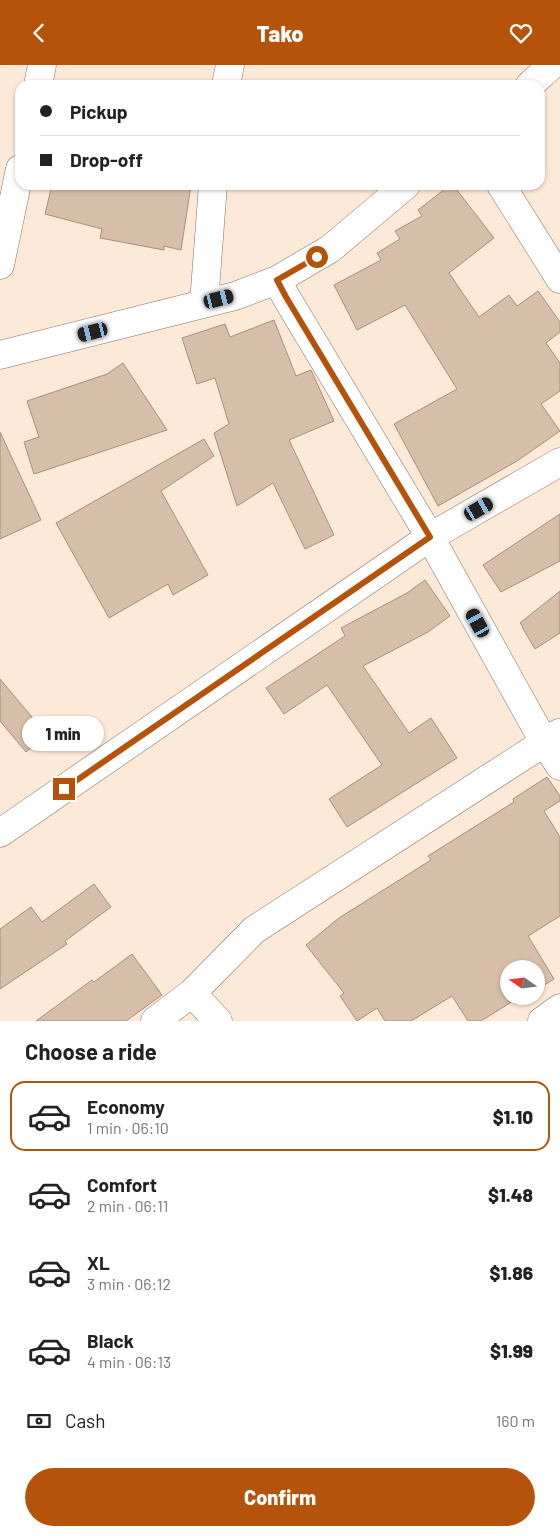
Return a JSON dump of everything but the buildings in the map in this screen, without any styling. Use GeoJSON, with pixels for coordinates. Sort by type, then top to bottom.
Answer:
{"type":"FeatureCollection","features":[{"type":"Feature","properties":{"kind":"street"},"geometry":{"type":"LineString","coordinates":[[39,80],[42,65]]}},
{"type":"Feature","properties":{"kind":"street"},"geometry":{"type":"LineString","coordinates":[[227,80],[230,65]]}},
{"type":"Feature","properties":{"kind":"street"},"geometry":{"type":"LineString","coordinates":[[536,80],[552,65]]}},
{"type":"Feature","properties":{"kind":"street"},"geometry":{"type":"LineString","coordinates":[[0,265],[16,190]]}},
{"type":"Feature","properties":{"kind":"street"},"geometry":{"type":"LineString","coordinates":[[204,303],[213,190]]}},
{"type":"Feature","properties":{"kind":"street"},"geometry":{"type":"LineString","coordinates":[[0,355],[235,296],[277,280],[330,249],[400,190]]}},
{"type":"Feature","properties":{"kind":"street"},"geometry":{"type":"LineString","coordinates":[[504,190],[560,279]]}},
{"type":"Feature","properties":{"kind":"street"},"geometry":{"type":"LineString","coordinates":[[277,280],[552,738],[560,766]]}},
{"type":"Feature","properties":{"kind":"street"},"geometry":{"type":"LineString","coordinates":[[0,833],[430,537],[560,462]]}},
{"type":"Feature","properties":{"kind":"street"},"geometry":{"type":"LineString","coordinates":[[156,1021],[192,993],[254,930],[552,738]]}},
{"type":"Feature","properties":{"kind":"street"},"geometry":{"type":"LineString","coordinates":[[192,993],[218,1021]]}},
{"type":"Feature","properties":{"kind":"street"},"geometry":{"type":"LineString","coordinates":[[542,1021],[560,1008]]}},
{"type":"Feature","properties":{"kind":"route"},"geometry":{"type":"LineString","coordinates":[[64,789],[430,537],[277,280],[317,257]]}}]}
